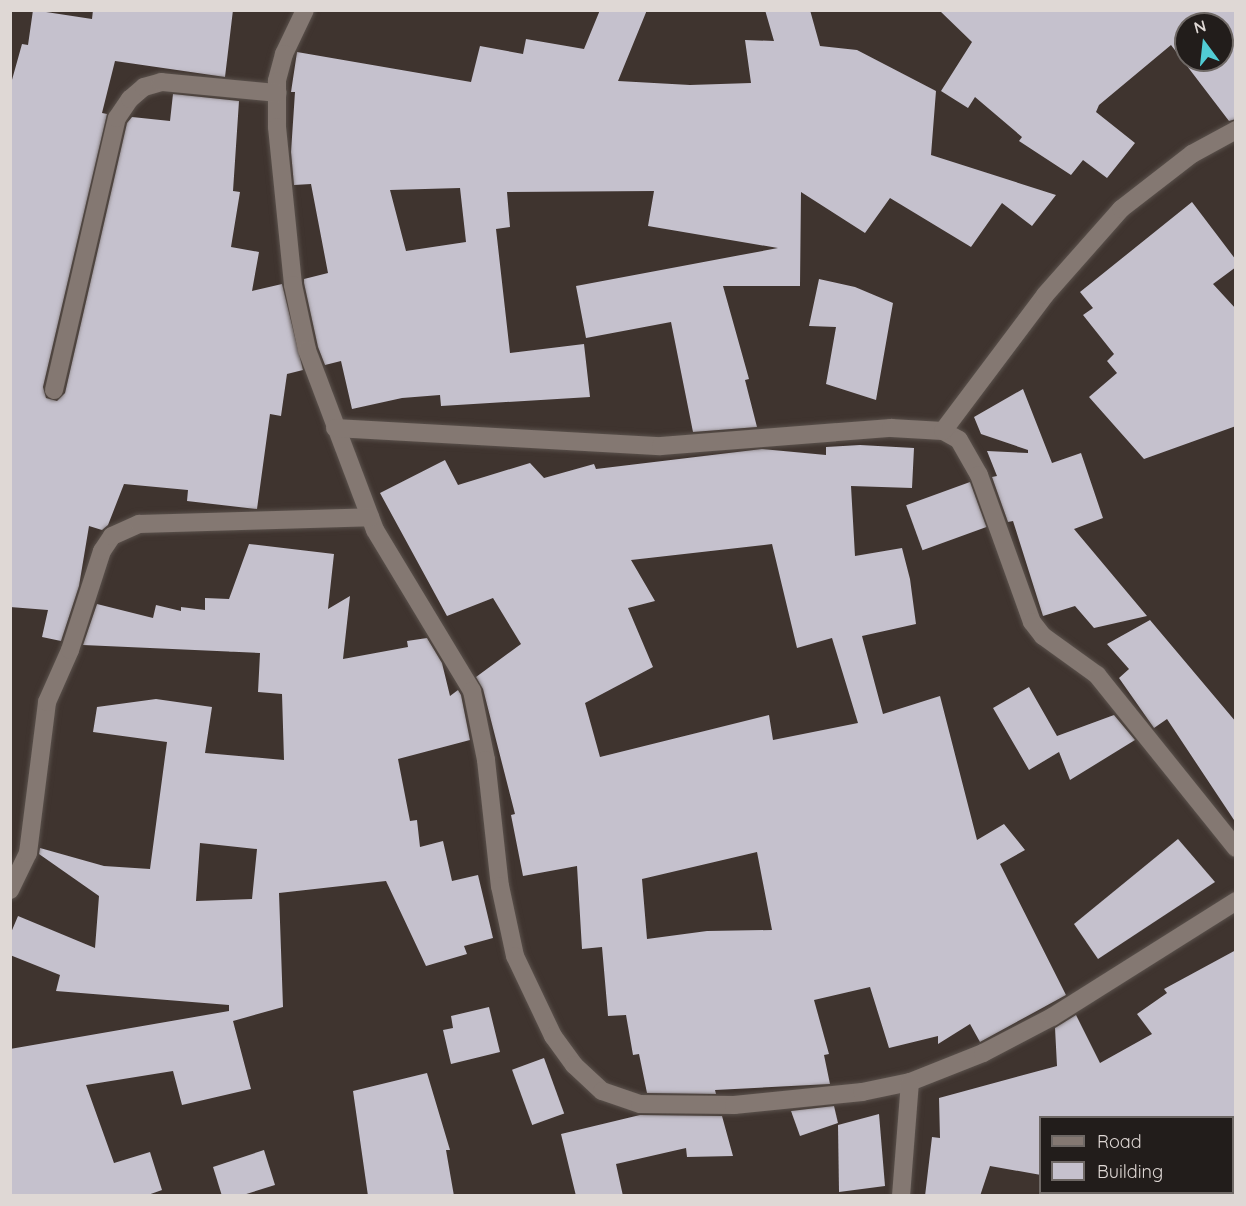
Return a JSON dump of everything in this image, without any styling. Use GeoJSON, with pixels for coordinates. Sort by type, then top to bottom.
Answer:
{"type":"FeatureCollection","features":[{"type":"Feature","properties":{"kind":"street"},"geometry":{"type":"LineString","coordinates":[[305,10],[284,54],[277,93],[280,185],[293,285],[307,350],[334,428],[370,517],[472,691],[486,760],[500,886],[515,956],[553,1036],[574,1065],[602,1091],[640,1104],[734,1105],[862,1092],[910,1082],[983,1053],[1052,1017],[1236,901]]}},
{"type":"Feature","properties":{"kind":"street"},"geometry":{"type":"LineString","coordinates":[[54,390],[117,118],[130,99],[144,87],[161,81],[277,93]]}},
{"type":"Feature","properties":{"kind":"street"},"geometry":{"type":"LineString","coordinates":[[944,431],[1045,295],[1121,209],[1192,154],[1236,130]]}},
{"type":"Feature","properties":{"kind":"street"},"geometry":{"type":"LineString","coordinates":[[334,428],[661,446],[891,428],[944,431],[959,440],[979,475],[1032,622],[1112,692],[1236,848]]}},
{"type":"Feature","properties":{"kind":"street"},"geometry":{"type":"LineString","coordinates":[[10,890],[28,853],[47,702],[70,650],[102,551],[112,536],[139,524],[370,517]]}},
{"type":"Feature","properties":{"kind":"street"},"geometry":{"type":"LineString","coordinates":[[901,1196],[910,1082]]}},
{"type":"Feature","properties":{"kind":"building"},"geometry":{"type":"Polygon","coordinates":[[[33,10],[92,19],[93,10],[233,10],[225,77],[115,61],[102,113],[107,114],[43,387],[46,398],[57,401],[65,393],[127,123],[132,117],[170,121],[173,94],[239,101],[233,191],[240,192],[231,247],[259,252],[252,291],[282,284],[303,370],[287,374],[281,416],[270,414],[257,509],[187,501],[188,490],[124,484],[108,525],[102,530],[89,526],[79,586],[61,641],[42,637],[48,610],[10,607],[10,87],[22,44],[28,45],[33,10]]]}},
{"type":"Feature","properties":{"kind":"building"},"geometry":{"type":"Polygon","coordinates":[[[600,10],[647,10],[618,81],[690,85],[751,83],[745,40],[774,41],[765,10],[810,10],[820,46],[857,50],[936,91],[931,155],[1056,195],[1032,226],[1002,203],[971,247],[890,198],[865,233],[801,192],[800,286],[723,286],[749,379],[745,380],[757,427],[693,432],[671,322],[586,338],[576,286],[778,248],[648,226],[654,191],[507,192],[510,227],[496,229],[510,353],[584,344],[590,397],[441,406],[440,395],[402,398],[352,409],[341,361],[325,365],[318,347],[304,283],[304,279],[328,273],[311,184],[294,185],[291,152],[295,92],[291,92],[297,52],[471,82],[480,46],[523,54],[526,39],[584,49],[600,10]],[[460,188],[390,190],[406,251],[466,242],[460,188]]]}},
{"type":"Feature","properties":{"kind":"building"},"geometry":{"type":"Polygon","coordinates":[[[939,10],[1236,10],[1236,119],[1229,121],[1192,72],[1234,72],[1234,12],[1174,12],[1174,49],[1171,45],[1099,105],[1096,112],[1135,143],[1107,178],[1083,160],[1071,175],[1019,141],[1022,137],[975,97],[968,108],[941,91],[972,42],[939,10]]]}},
{"type":"Feature","properties":{"kind":"building"},"geometry":{"type":"Polygon","coordinates":[[[1192,202],[1236,260],[1236,267],[1213,284],[1236,309],[1236,426],[1144,459],[1089,397],[1117,373],[1107,361],[1114,354],[1083,315],[1093,308],[1080,292],[1192,202]]]}},
{"type":"Feature","properties":{"kind":"building"},"geometry":{"type":"Polygon","coordinates":[[[819,279],[855,287],[893,303],[876,400],[826,384],[836,327],[809,326],[819,279]]]}},
{"type":"Feature","properties":{"kind":"building"},"geometry":{"type":"Polygon","coordinates":[[[1023,389],[1052,463],[1081,453],[1103,518],[1074,529],[1147,616],[1094,628],[1075,606],[1043,616],[1013,521],[1008,522],[992,477],[997,476],[987,451],[1028,453],[1028,450],[981,434],[974,417],[1023,389]]]}},
{"type":"Feature","properties":{"kind":"building"},"geometry":{"type":"Polygon","coordinates":[[[860,445],[914,448],[912,488],[851,486],[855,556],[902,548],[910,579],[916,624],[862,636],[883,714],[940,696],[977,840],[1004,824],[1025,850],[1000,864],[1066,995],[980,1042],[970,1024],[938,1044],[938,1036],[889,1048],[870,987],[814,1000],[829,1054],[824,1055],[830,1084],[715,1090],[716,1094],[647,1093],[639,1054],[633,1055],[626,1015],[608,1016],[602,947],[582,949],[577,866],[523,876],[511,815],[515,814],[483,689],[476,677],[521,644],[493,598],[447,616],[380,493],[445,460],[458,485],[530,463],[544,478],[594,464],[596,469],[762,449],[826,455],[826,447],[860,445]],[[772,544],[631,560],[655,601],[628,608],[653,667],[585,703],[600,757],[769,715],[773,740],[858,723],[832,638],[797,648],[772,544]],[[757,852],[642,879],[647,939],[707,931],[772,930],[757,852]]]}},
{"type":"Feature","properties":{"kind":"building"},"geometry":{"type":"Polygon","coordinates":[[[970,482],[986,527],[923,550],[906,505],[970,482]]]}},
{"type":"Feature","properties":{"kind":"building"},"geometry":{"type":"Polygon","coordinates":[[[249,544],[334,554],[328,609],[350,596],[343,659],[408,647],[407,641],[427,638],[442,663],[450,696],[458,690],[461,695],[470,740],[398,759],[410,821],[417,820],[420,847],[443,841],[452,881],[478,875],[493,938],[464,946],[467,954],[426,966],[386,881],[279,893],[283,1007],[233,1021],[251,1089],[182,1105],[173,1071],[86,1085],[114,1163],[150,1152],[162,1190],[145,1196],[10,1196],[10,1049],[229,1011],[229,1005],[56,991],[60,975],[10,955],[10,935],[18,916],[95,948],[99,896],[39,854],[40,848],[104,866],[150,869],[167,742],[93,732],[97,707],[156,699],[212,707],[205,753],[284,760],[282,694],[258,692],[260,653],[83,645],[97,604],[153,618],[156,605],[181,611],[181,607],[205,610],[205,598],[229,599],[249,544]],[[200,843],[196,901],[252,899],[257,849],[200,843]]]}},
{"type":"Feature","properties":{"kind":"building"},"geometry":{"type":"Polygon","coordinates":[[[1150,620],[1236,722],[1236,823],[1167,719],[1154,728],[1119,678],[1129,669],[1107,644],[1150,620]]]}},
{"type":"Feature","properties":{"kind":"building"},"geometry":{"type":"Polygon","coordinates":[[[1029,687],[1057,736],[1114,715],[1135,740],[1070,780],[1059,752],[1029,770],[993,708],[1029,687]]]}},
{"type":"Feature","properties":{"kind":"building"},"geometry":{"type":"Polygon","coordinates":[[[1178,839],[1215,882],[1098,959],[1074,924],[1178,839]]]}},
{"type":"Feature","properties":{"kind":"building"},"geometry":{"type":"Polygon","coordinates":[[[1236,950],[1236,1118],[1234,1116],[1039,1116],[1039,1175],[990,1166],[980,1196],[925,1196],[932,1137],[940,1138],[939,1098],[1057,1066],[1055,1028],[1076,1015],[1100,1063],[1152,1034],[1137,1014],[1167,993],[1164,989],[1236,950]]]}},
{"type":"Feature","properties":{"kind":"building"},"geometry":{"type":"Polygon","coordinates":[[[489,1007],[500,1052],[451,1064],[443,1030],[453,1028],[451,1016],[489,1007]]]}},
{"type":"Feature","properties":{"kind":"building"},"geometry":{"type":"Polygon","coordinates":[[[544,1058],[564,1113],[532,1125],[512,1070],[544,1058]]]}},
{"type":"Feature","properties":{"kind":"building"},"geometry":{"type":"Polygon","coordinates":[[[427,1073],[450,1150],[446,1150],[454,1196],[368,1196],[353,1091],[427,1073]]]}},
{"type":"Feature","properties":{"kind":"building"},"geometry":{"type":"Polygon","coordinates":[[[834,1106],[838,1123],[800,1136],[791,1111],[834,1106]]]}},
{"type":"Feature","properties":{"kind":"building"},"geometry":{"type":"Polygon","coordinates":[[[879,1114],[885,1186],[839,1192],[838,1125],[879,1114]]]}},
{"type":"Feature","properties":{"kind":"building"},"geometry":{"type":"Polygon","coordinates":[[[640,1115],[722,1116],[733,1156],[687,1157],[686,1148],[616,1164],[623,1196],[576,1196],[561,1134],[640,1115]]]}},
{"type":"Feature","properties":{"kind":"building"},"geometry":{"type":"Polygon","coordinates":[[[264,1150],[275,1185],[240,1196],[222,1196],[213,1167],[264,1150]]]}}]}
